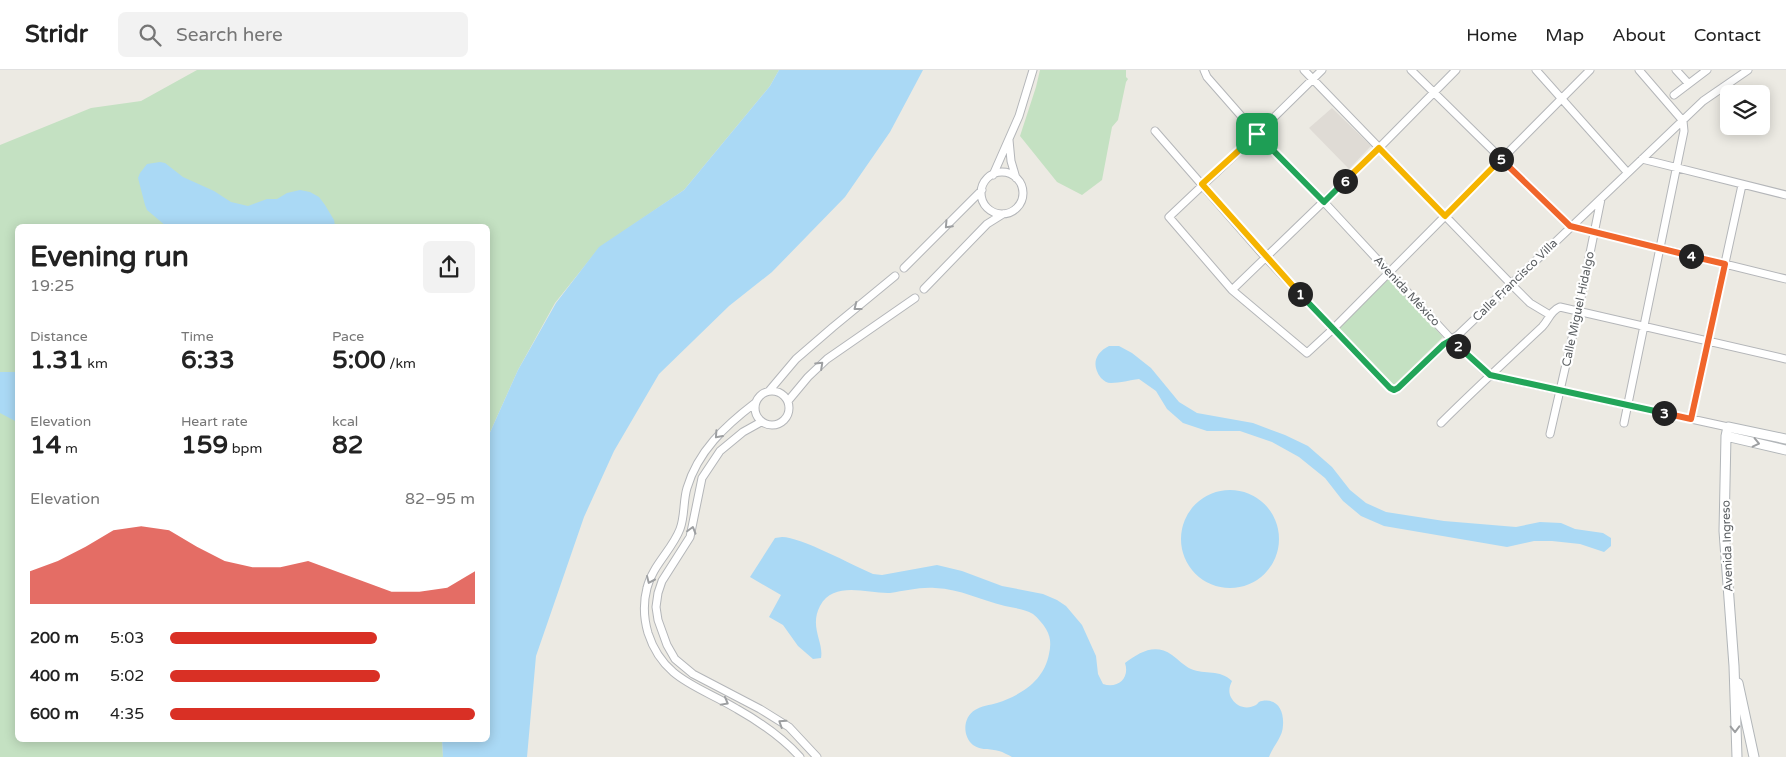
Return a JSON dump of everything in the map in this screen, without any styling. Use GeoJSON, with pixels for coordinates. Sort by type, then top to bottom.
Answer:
{"type":"FeatureCollection","features":[{"type":"Feature","properties":{"kind":"street"},"geometry":{"type":"LineString","coordinates":[[1003,214],[986,207],[982,190],[984,184],[993,175],[1010,139],[1033,70]]}},
{"type":"Feature","properties":{"kind":"street","name":"Avenida México"},"geometry":{"type":"LineString","coordinates":[[1204,70],[1207,77],[1257,134],[1324,202],[1451,340],[1490,375],[1691,419],[1786,450]]}},
{"type":"Feature","properties":{"kind":"street"},"geometry":{"type":"LineString","coordinates":[[1304,70],[1530,303],[1550,315]]}},
{"type":"Feature","properties":{"kind":"street"},"geometry":{"type":"LineString","coordinates":[[1322,70],[1169,217],[1232,290],[1307,353],[1590,70]]}},
{"type":"Feature","properties":{"kind":"street"},"geometry":{"type":"LineString","coordinates":[[1411,70],[1570,226],[1786,278]]}},
{"type":"Feature","properties":{"kind":"street"},"geometry":{"type":"LineString","coordinates":[[1232,290],[1379,148],[1456,70]]}},
{"type":"Feature","properties":{"kind":"street"},"geometry":{"type":"LineString","coordinates":[[1536,70],[1627,172]]}},
{"type":"Feature","properties":{"kind":"street"},"geometry":{"type":"LineString","coordinates":[[1624,423],[1684,131],[1683,121],[1640,70]]}},
{"type":"Feature","properties":{"kind":"street"},"geometry":{"type":"LineString","coordinates":[[1676,70],[1688,83]]}},
{"type":"Feature","properties":{"kind":"street"},"geometry":{"type":"LineString","coordinates":[[1674,96],[1688,83],[1707,70]]}},
{"type":"Feature","properties":{"kind":"street","name":"Calle Francisco Villa"},"geometry":{"type":"LineString","coordinates":[[1333,329],[1390,388],[1394,390],[1398,388],[1704,101],[1748,70]]}},
{"type":"Feature","properties":{"kind":"street"},"geometry":{"type":"LineString","coordinates":[[1155,131],[1265,257],[1333,329]]}},
{"type":"Feature","properties":{"kind":"street"},"geometry":{"type":"LineString","coordinates":[[924,289],[987,224],[1016,208],[1022,198],[1021,184],[1017,179],[1011,161],[1010,139]]}},
{"type":"Feature","properties":{"kind":"street"},"geometry":{"type":"LineString","coordinates":[[1642,159],[1786,195]]}},
{"type":"Feature","properties":{"kind":"street"},"geometry":{"type":"LineString","coordinates":[[993,175],[1006,173],[1017,179]]}},
{"type":"Feature","properties":{"kind":"street"},"geometry":{"type":"LineString","coordinates":[[1691,419],[1742,185]]}},
{"type":"Feature","properties":{"kind":"street"},"geometry":{"type":"LineString","coordinates":[[904,268],[982,190]]}},
{"type":"Feature","properties":{"kind":"street","name":"Calle Miguel Hidalgo"},"geometry":{"type":"LineString","coordinates":[[1550,434],[1578,312],[1601,198]]}},
{"type":"Feature","properties":{"kind":"street"},"geometry":{"type":"LineString","coordinates":[[800,757],[775,734],[757,721],[680,678],[668,668],[655,651],[645,622],[647,588],[650,577],[676,539],[681,526],[687,489],[695,466],[712,442],[728,423],[754,403],[760,395],[769,390],[814,343],[895,276]]}},
{"type":"Feature","properties":{"kind":"street"},"geometry":{"type":"LineString","coordinates":[[754,403],[755,414],[761,422],[772,426],[782,422],[788,412],[788,401],[808,377],[827,359],[915,298]]}},
{"type":"Feature","properties":{"kind":"street"},"geometry":{"type":"LineString","coordinates":[[1441,423],[1545,324],[1554,310],[1560,307],[1786,359]]}},
{"type":"Feature","properties":{"kind":"street"},"geometry":{"type":"LineString","coordinates":[[769,390],[780,393],[788,401]]}},
{"type":"Feature","properties":{"kind":"street"},"geometry":{"type":"LineString","coordinates":[[761,422],[743,432],[720,451],[702,478],[690,537],[662,581],[658,592],[656,606],[658,620],[667,645],[675,659],[693,674],[760,708],[789,727],[817,757]]}},
{"type":"Feature","properties":{"kind":"street","name":"Avenida México"},"geometry":{"type":"LineString","coordinates":[[1727,432],[1786,439]]}},
{"type":"Feature","properties":{"kind":"street","name":"Avenida Ingreso"},"geometry":{"type":"LineString","coordinates":[[1727,432],[1724,531],[1734,666],[1737,757]]}},
{"type":"Feature","properties":{"kind":"street","name":"Avenida Ingreso"},"geometry":{"type":"LineString","coordinates":[[1734,666],[1754,757]]}},
{"type":"Feature","properties":{"kind":"shaded area"},"geometry":{"type":"Polygon","coordinates":[[[1332,108],[1371,146],[1349,169],[1309,128],[1332,108]]]}},
{"type":"Feature","properties":{"kind":"green space"},"geometry":{"type":"Polygon","coordinates":[[[197,70],[779,70],[770,86],[684,190],[599,248],[555,303],[518,370],[490,433],[490,224],[15,224],[15,742],[442,742],[443,757],[0,757],[0,145],[91,108],[141,101],[197,70]]]}},
{"type":"Feature","properties":{"kind":"green space"},"geometry":{"type":"Polygon","coordinates":[[[1040,70],[1126,70],[1126,77],[1128,79],[1118,120],[1112,127],[1102,180],[1082,195],[1057,182],[1020,136],[1040,70]]]}},
{"type":"Feature","properties":{"kind":"green space"},"geometry":{"type":"Polygon","coordinates":[[[1389,278],[1443,337],[1393,386],[1338,329],[1389,278]]]}},
{"type":"Feature","properties":{"kind":"water"},"geometry":{"type":"Polygon","coordinates":[[[779,70],[923,70],[890,132],[845,197],[772,272],[729,306],[659,374],[614,451],[584,517],[536,656],[527,757],[443,757],[442,742],[490,742],[490,433],[518,370],[556,303],[599,247],[684,190],[770,86],[779,70]]]}},
{"type":"Feature","properties":{"kind":"water"},"geometry":{"type":"Polygon","coordinates":[[[165,163],[183,177],[214,191],[231,202],[248,206],[267,199],[277,199],[287,193],[300,190],[310,192],[319,197],[335,224],[164,224],[147,210],[145,205],[138,178],[147,164],[165,163]]]}},
{"type":"Feature","properties":{"kind":"water"},"geometry":{"type":"Polygon","coordinates":[[[1109,346],[1119,346],[1132,353],[1151,368],[1179,402],[1197,413],[1253,423],[1308,446],[1332,467],[1350,490],[1366,503],[1386,512],[1444,521],[1516,527],[1540,522],[1561,523],[1575,529],[1603,533],[1611,538],[1611,546],[1604,552],[1580,544],[1552,541],[1534,541],[1507,547],[1384,526],[1361,516],[1343,501],[1325,478],[1299,457],[1272,442],[1240,431],[1207,431],[1183,423],[1167,409],[1156,391],[1139,379],[1114,383],[1104,381],[1098,373],[1095,364],[1100,352],[1109,346]]]}},
{"type":"Feature","properties":{"kind":"water"},"geometry":{"type":"Polygon","coordinates":[[[0,372],[15,372],[15,421],[0,413],[0,372]]]}},
{"type":"Feature","properties":{"kind":"water"},"geometry":{"type":"Polygon","coordinates":[[[1230,490],[1249,494],[1264,505],[1275,520],[1279,539],[1275,558],[1264,573],[1249,584],[1230,588],[1211,584],[1196,573],[1185,558],[1181,539],[1185,520],[1196,505],[1211,494],[1230,490]]]}},
{"type":"Feature","properties":{"kind":"water"},"geometry":{"type":"Polygon","coordinates":[[[782,537],[814,546],[873,574],[882,575],[937,565],[962,571],[1002,586],[1043,594],[1066,606],[1082,625],[1096,656],[1098,674],[1103,684],[1113,685],[1122,681],[1126,673],[1125,663],[1136,655],[1154,649],[1166,651],[1191,669],[1227,677],[1232,681],[1229,690],[1231,697],[1239,706],[1249,707],[1268,701],[1276,704],[1281,710],[1283,729],[1269,757],[1012,757],[999,751],[976,747],[969,741],[965,727],[971,713],[980,708],[1006,700],[1023,691],[1037,679],[1046,664],[1050,651],[1050,638],[1039,619],[1027,611],[944,589],[923,588],[890,593],[842,591],[826,598],[820,606],[816,627],[821,646],[821,658],[813,659],[798,646],[783,625],[769,617],[781,595],[750,577],[775,538],[782,537]]]}},
{"type":"Feature","properties":{"kind":"route"},"geometry":{"type":"LineString","coordinates":[[1257,134],[1324,202],[1379,148],[1445,216],[1501,159],[1570,226],[1725,264],[1691,419],[1490,375],[1451,340],[1444,344],[1398,388],[1394,390],[1390,388],[1265,257],[1202,184],[1257,134]]}}]}
